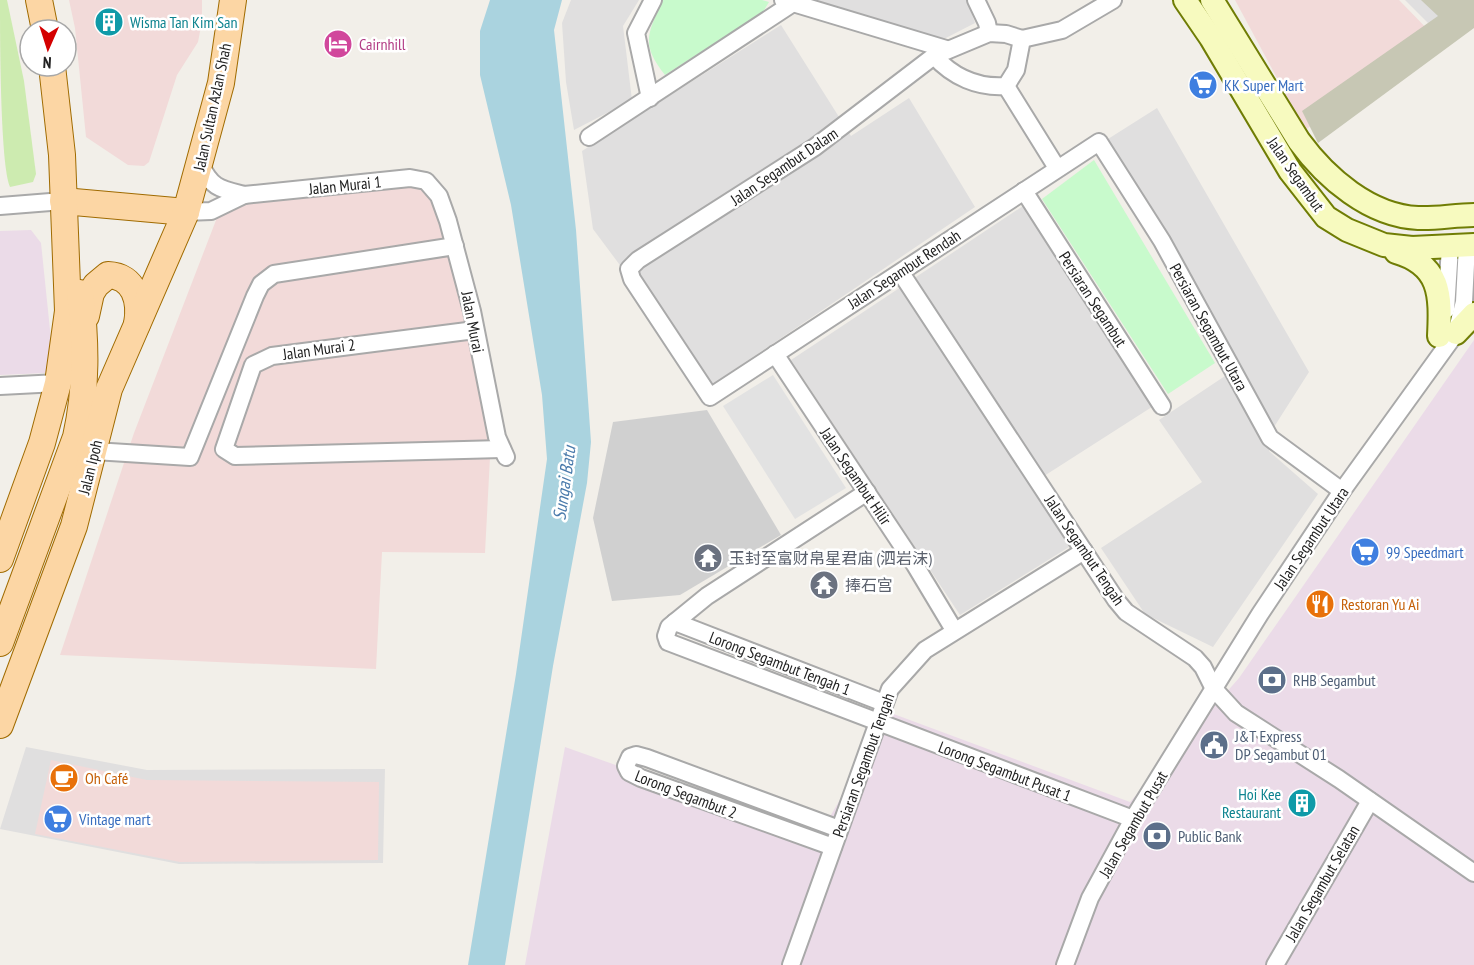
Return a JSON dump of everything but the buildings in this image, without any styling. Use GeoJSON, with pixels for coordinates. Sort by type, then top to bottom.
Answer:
{"type":"FeatureCollection","features":[{"type":"Feature","properties":{"kind":"main road"},"geometry":{"type":"LineString","coordinates":[[39,0],[43,18]]}},
{"type":"Feature","properties":{"kind":"main road","name":"Jalan Sultan Azlan Shah"},"geometry":{"type":"LineString","coordinates":[[186,212],[201,165],[221,83],[233,0]]}},
{"type":"Feature","properties":{"kind":"main road","name":"Jalan Segambut"},"geometry":{"type":"LineString","coordinates":[[1185,0],[1211,38],[1290,171],[1326,217],[1368,240],[1412,248],[1465,241]]}},
{"type":"Feature","properties":{"kind":"main road","name":"Jalan Segambut"},"geometry":{"type":"LineString","coordinates":[[1212,0],[1310,157],[1338,183],[1372,205],[1390,213],[1417,218],[1474,214]]}},
{"type":"Feature","properties":{"kind":"main road"},"geometry":{"type":"LineString","coordinates":[[0,558],[42,443],[58,382],[68,311],[63,155],[53,78]]}},
{"type":"Feature","properties":{"kind":"main road"},"geometry":{"type":"LineString","coordinates":[[1275,102],[1305,167],[1334,196],[1370,219],[1383,224],[1396,228],[1444,232],[1465,241]]}},
{"type":"Feature","properties":{"kind":"main road"},"geometry":{"type":"LineString","coordinates":[[127,206],[155,200],[189,177],[201,165]]}},
{"type":"Feature","properties":{"kind":"main road"},"geometry":{"type":"LineString","coordinates":[[63,201],[186,212]]}},
{"type":"Feature","properties":{"kind":"main road","name":"Jalan Ipoh"},"geometry":{"type":"LineString","coordinates":[[0,643],[76,437],[83,404],[86,373],[84,328],[79,281],[63,201]]}},
{"type":"Feature","properties":{"kind":"main road","name":"Jalan Ipoh"},"geometry":{"type":"LineString","coordinates":[[0,725],[74,526],[109,390],[186,212]]}},
{"type":"Feature","properties":{"kind":"main road"},"geometry":{"type":"LineString","coordinates":[[1368,240],[1415,259],[1430,274],[1437,284],[1443,338]]}},
{"type":"Feature","properties":{"kind":"main road"},"geometry":{"type":"LineString","coordinates":[[84,328],[91,293],[96,285],[108,275],[127,280],[134,292],[139,309],[136,327]]}},
{"type":"Feature","properties":{"kind":"main road"},"geometry":{"type":"LineString","coordinates":[[1443,338],[1474,314]]}},
{"type":"Feature","properties":{"kind":"street"},"geometry":{"type":"LineString","coordinates":[[650,98],[636,33],[653,0]]}},
{"type":"Feature","properties":{"kind":"street"},"geometry":{"type":"LineString","coordinates":[[976,0],[989,33]]}},
{"type":"Feature","properties":{"kind":"street","name":"Jalan Segambut Dalam"},"geometry":{"type":"LineString","coordinates":[[710,397],[654,316],[632,279],[630,269],[638,260],[816,147],[940,53],[989,33],[1006,34],[1022,39],[1062,30],[1113,0]]}},
{"type":"Feature","properties":{"kind":"street"},"geometry":{"type":"LineString","coordinates":[[590,137],[788,2],[940,53],[948,71],[987,87],[1006,86]]}},
{"type":"Feature","properties":{"kind":"street"},"geometry":{"type":"LineString","coordinates":[[1006,86],[1016,70],[1022,39]]}},
{"type":"Feature","properties":{"kind":"street"},"geometry":{"type":"LineString","coordinates":[[1006,86],[1057,168]]}},
{"type":"Feature","properties":{"kind":"street","name":"Jalan Segambut Rendah"},"geometry":{"type":"LineString","coordinates":[[710,397],[1099,142]]}},
{"type":"Feature","properties":{"kind":"street","name":"Persiaran Segambut Utara"},"geometry":{"type":"LineString","coordinates":[[1099,142],[1162,240],[1270,438],[1342,491]]}},
{"type":"Feature","properties":{"kind":"street","name":"Jalan Murai 1"},"geometry":{"type":"LineString","coordinates":[[201,165],[207,180],[219,188],[244,195]]}},
{"type":"Feature","properties":{"kind":"street","name":"Jalan Murai 1"},"geometry":{"type":"LineString","coordinates":[[186,212],[210,211],[244,195],[417,178],[426,181],[439,196]]}},
{"type":"Feature","properties":{"kind":"street","name":"Persiaran Segambut"},"geometry":{"type":"LineString","coordinates":[[1024,191],[1162,406]]}},
{"type":"Feature","properties":{"kind":"street","name":"Jalan Murai"},"geometry":{"type":"LineString","coordinates":[[439,196],[455,246],[475,330],[491,415],[505,454]]}},
{"type":"Feature","properties":{"kind":"street"},"geometry":{"type":"LineString","coordinates":[[0,207],[63,201]]}},
{"type":"Feature","properties":{"kind":"street","name":"Jalan Segambut Utara"},"geometry":{"type":"LineString","coordinates":[[1214,689],[1260,614],[1342,491],[1413,392],[1443,338],[1446,307],[1465,241]]}},
{"type":"Feature","properties":{"kind":"street"},"geometry":{"type":"LineString","coordinates":[[94,451],[190,457],[255,296],[261,284],[274,274],[455,246]]}},
{"type":"Feature","properties":{"kind":"street","name":"Jalan Segambut Tengah"},"geometry":{"type":"LineString","coordinates":[[901,273],[1126,612],[1195,658],[1203,667],[1214,689],[1236,713],[1474,873]]}},
{"type":"Feature","properties":{"kind":"street","name":"Jalan Murai 2"},"geometry":{"type":"LineString","coordinates":[[475,330],[272,356],[254,365],[224,449],[235,456],[505,454]]}},
{"type":"Feature","properties":{"kind":"street","name":"Jalan Segambut Utara"},"geometry":{"type":"LineString","coordinates":[[1413,392],[1443,338]]}},
{"type":"Feature","properties":{"kind":"street","name":"Jalan Segambut Hilir"},"geometry":{"type":"LineString","coordinates":[[775,354],[867,492],[954,630]]}},
{"type":"Feature","properties":{"kind":"street"},"geometry":{"type":"LineString","coordinates":[[0,386],[58,382]]}},
{"type":"Feature","properties":{"kind":"street"},"geometry":{"type":"LineString","coordinates":[[675,622],[706,597],[867,492]]}},
{"type":"Feature","properties":{"kind":"street","name":"Persiaran Segambut Tengah"},"geometry":{"type":"LineString","coordinates":[[791,965],[884,703],[900,676],[925,650],[954,630],[1084,551]]}},
{"type":"Feature","properties":{"kind":"street","name":"Lorong Segambut Tengah 1"},"geometry":{"type":"LineString","coordinates":[[675,622],[884,703]]}},
{"type":"Feature","properties":{"kind":"street","name":"Lorong Segambut Pusat 1"},"geometry":{"type":"LineString","coordinates":[[675,622],[669,627],[666,636],[668,642],[1133,819]]}},
{"type":"Feature","properties":{"kind":"street","name":"Jalan Segambut Pusat"},"geometry":{"type":"LineString","coordinates":[[1065,965],[1090,898],[1133,819],[1214,689]]}},
{"type":"Feature","properties":{"kind":"street","name":"Lorong Segambut 2"},"geometry":{"type":"LineString","coordinates":[[833,847],[641,778],[629,772],[626,766],[630,757],[636,755],[647,758],[839,829]]}},
{"type":"Feature","properties":{"kind":"street","name":"Jalan Segambut Selatan"},"geometry":{"type":"LineString","coordinates":[[1275,965],[1370,801]]}},
{"type":"Feature","properties":{"kind":"shaded area"},"geometry":{"type":"Polygon","coordinates":[[[69,0],[202,0],[202,21],[198,42],[177,75],[149,162],[144,166],[128,165],[86,137],[78,58],[78,18],[73,18],[69,0]]]}},
{"type":"Feature","properties":{"kind":"shaded area"},"geometry":{"type":"Polygon","coordinates":[[[571,0],[639,0],[623,26],[632,100],[574,130],[566,82],[562,23],[571,0]]]}},
{"type":"Feature","properties":{"kind":"shaded area"},"geometry":{"type":"Polygon","coordinates":[[[814,0],[967,0],[975,23],[940,41],[814,0]]]}},
{"type":"Feature","properties":{"kind":"shaded area"},"geometry":{"type":"Polygon","coordinates":[[[1235,0],[1399,0],[1438,40],[1305,130],[1235,0]]]}},
{"type":"Feature","properties":{"kind":"shaded area"},"geometry":{"type":"Polygon","coordinates":[[[1405,0],[1474,0],[1443,38],[1405,0]]]}},
{"type":"Feature","properties":{"kind":"shaded area"},"geometry":{"type":"Polygon","coordinates":[[[1421,0],[1474,0],[1474,28],[1318,143],[1302,111],[1438,16],[1421,0]]]}},
{"type":"Feature","properties":{"kind":"shaded area"},"geometry":{"type":"Polygon","coordinates":[[[781,25],[851,136],[909,98],[975,207],[710,386],[593,229],[582,151],[781,25]]]}},
{"type":"Feature","properties":{"kind":"shaded area"},"geometry":{"type":"Polygon","coordinates":[[[1157,108],[1309,372],[1274,427],[1269,451],[1318,494],[1213,647],[1145,614],[1101,548],[1202,482],[1159,420],[1237,368],[1108,139],[1157,108]]]}},
{"type":"Feature","properties":{"kind":"shaded area"},"geometry":{"type":"Polygon","coordinates":[[[412,184],[423,189],[432,199],[469,323],[490,457],[485,553],[382,552],[376,669],[60,655],[134,433],[218,215],[247,201],[412,184]]]}},
{"type":"Feature","properties":{"kind":"shaded area"},"geometry":{"type":"Polygon","coordinates":[[[1026,204],[1155,405],[1030,485],[1069,547],[960,615],[791,360],[1026,204]]]}},
{"type":"Feature","properties":{"kind":"shaded area"},"geometry":{"type":"Polygon","coordinates":[[[31,230],[41,243],[52,349],[46,373],[0,375],[0,231],[31,230]]]}},
{"type":"Feature","properties":{"kind":"shaded area"},"geometry":{"type":"Polygon","coordinates":[[[1474,340],[1474,965],[525,965],[565,747],[818,837],[891,713],[1130,802],[1239,678],[1474,340]]]}},
{"type":"Feature","properties":{"kind":"shaded area"},"geometry":{"type":"Polygon","coordinates":[[[773,375],[846,488],[795,519],[723,406],[773,375]]]}},
{"type":"Feature","properties":{"kind":"shaded area"},"geometry":{"type":"Polygon","coordinates":[[[707,410],[781,535],[680,595],[612,601],[593,518],[613,422],[707,410]]]}},
{"type":"Feature","properties":{"kind":"shaded area"},"geometry":{"type":"Polygon","coordinates":[[[26,747],[147,770],[385,769],[383,863],[179,864],[0,829],[26,747]]]}},
{"type":"Feature","properties":{"kind":"shaded area"},"geometry":{"type":"Polygon","coordinates":[[[51,760],[147,780],[379,782],[378,860],[180,862],[35,834],[51,760]]]}},
{"type":"Feature","properties":{"kind":"green space"},"geometry":{"type":"Polygon","coordinates":[[[0,0],[7,0],[18,52],[18,78],[23,78],[24,81],[36,174],[33,182],[10,187],[2,128],[0,0]]]}},
{"type":"Feature","properties":{"kind":"green space"},"geometry":{"type":"Polygon","coordinates":[[[663,0],[762,0],[769,2],[763,12],[665,75],[649,46],[650,30],[663,0]]]}},
{"type":"Feature","properties":{"kind":"green space"},"geometry":{"type":"Polygon","coordinates":[[[1094,160],[1215,363],[1168,394],[1042,199],[1094,160]]]}},
{"type":"Feature","properties":{"kind":"water","name":"Sungai Batu"},"geometry":{"type":"Polygon","coordinates":[[[490,0],[562,0],[554,30],[576,230],[591,442],[587,483],[553,666],[505,965],[468,965],[516,674],[547,459],[542,395],[511,205],[480,75],[480,31],[490,0]]]}},
{"type":"Feature","properties":{"kind":"place","name":"Wisma Tan Kim San"},"geometry":{"type":"Point","coordinates":[109,22]}},
{"type":"Feature","properties":{"kind":"place","name":"Cairnhill"},"geometry":{"type":"Point","coordinates":[338,44]}},
{"type":"Feature","properties":{"kind":"place","name":"KK Super Mart"},"geometry":{"type":"Point","coordinates":[1203,85]}},
{"type":"Feature","properties":{"kind":"place","name":"99 Speedmart"},"geometry":{"type":"Point","coordinates":[1365,552]}},
{"type":"Feature","properties":{"kind":"place","name":"玉封至富财帛星君庙 (泗岩沫)"},"geometry":{"type":"Point","coordinates":[708,558]}},
{"type":"Feature","properties":{"kind":"place","name":"捧石宫"},"geometry":{"type":"Point","coordinates":[824,585]}},
{"type":"Feature","properties":{"kind":"place","name":"Restoran Yu Ai"},"geometry":{"type":"Point","coordinates":[1320,604]}},
{"type":"Feature","properties":{"kind":"place","name":"RHB Segambut"},"geometry":{"type":"Point","coordinates":[1272,680]}},
{"type":"Feature","properties":{"kind":"place","name":"J&T Express DP Segambut 01"},"geometry":{"type":"Point","coordinates":[1214,745]}},
{"type":"Feature","properties":{"kind":"place","name":"Oh Café"},"geometry":{"type":"Point","coordinates":[64,778]}},
{"type":"Feature","properties":{"kind":"place","name":"Hoi Kee Restaurant"},"geometry":{"type":"Point","coordinates":[1302,803]}},
{"type":"Feature","properties":{"kind":"place","name":"Vintage mart"},"geometry":{"type":"Point","coordinates":[58,819]}},
{"type":"Feature","properties":{"kind":"place","name":"Public Bank"},"geometry":{"type":"Point","coordinates":[1157,836]}}]}
